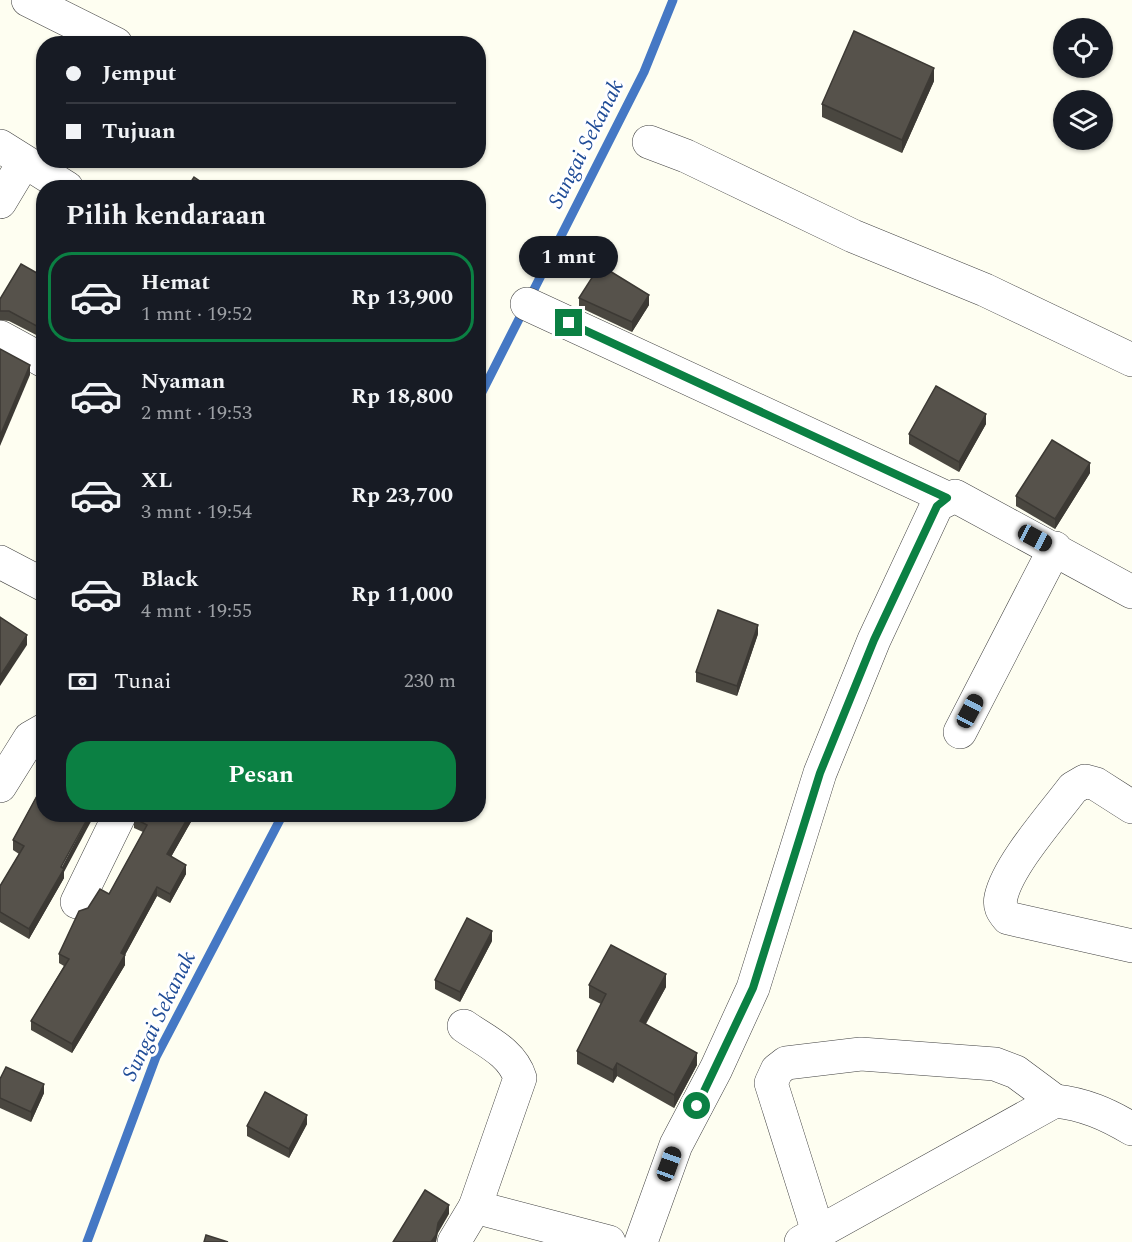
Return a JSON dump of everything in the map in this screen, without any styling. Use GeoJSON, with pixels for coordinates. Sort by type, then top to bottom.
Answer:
{"type":"FeatureCollection","features":[{"type":"Feature","properties":{"kind":"street"},"geometry":{"type":"LineString","coordinates":[[28,0],[100,36]]}},
{"type":"Feature","properties":{"kind":"street"},"geometry":{"type":"LineString","coordinates":[[649,142],[686,156],[852,236],[995,294],[1132,360]]}},
{"type":"Feature","properties":{"kind":"street"},"geometry":{"type":"LineString","coordinates":[[0,202],[12,154],[54,180]]}},
{"type":"Feature","properties":{"kind":"street"},"geometry":{"type":"LineString","coordinates":[[527,304],[947,498]]}},
{"type":"Feature","properties":{"kind":"street"},"geometry":{"type":"LineString","coordinates":[[0,337],[36,357]]}},
{"type":"Feature","properties":{"kind":"street"},"geometry":{"type":"LineString","coordinates":[[641,1242],[676,1145],[717,1069],[753,988],[820,773],[874,640],[937,506],[955,495],[1132,592]]}},
{"type":"Feature","properties":{"kind":"street"},"geometry":{"type":"LineString","coordinates":[[960,732],[1055,548]]}},
{"type":"Feature","properties":{"kind":"street"},"geometry":{"type":"LineString","coordinates":[[0,562],[36,581]]}},
{"type":"Feature","properties":{"kind":"street"},"geometry":{"type":"LineString","coordinates":[[0,786],[30,738],[36,735]]}},
{"type":"Feature","properties":{"kind":"street"},"geometry":{"type":"LineString","coordinates":[[1132,807],[1096,784],[1085,781],[1073,788],[1009,874],[1000,898],[1000,909],[1008,918],[1132,946]]}},
{"type":"Feature","properties":{"kind":"street"},"geometry":{"type":"LineString","coordinates":[[77,902],[116,822]]}},
{"type":"Feature","properties":{"kind":"street"},"geometry":{"type":"LineString","coordinates":[[454,1242],[475,1207],[520,1078],[517,1068],[505,1054],[464,1026]]}},
{"type":"Feature","properties":{"kind":"street"},"geometry":{"type":"LineString","coordinates":[[1055,1101],[809,1237],[771,1083],[777,1070],[786,1063],[861,1054],[994,1064],[1016,1072],[1055,1101],[1078,1103],[1132,1129]]}},
{"type":"Feature","properties":{"kind":"street"},"geometry":{"type":"LineString","coordinates":[[475,1207],[609,1242]]}},
{"type":"Feature","properties":{"kind":"building"},"geometry":{"type":"Polygon","coordinates":[[[854,31],[934,68],[902,140],[822,104],[854,31]]]}},
{"type":"Feature","properties":{"kind":"building"},"geometry":{"type":"Polygon","coordinates":[[[21,264],[36,272],[36,326],[9,311],[0,311],[0,299],[21,264]]]}},
{"type":"Feature","properties":{"kind":"building"},"geometry":{"type":"Polygon","coordinates":[[[600,265],[649,295],[632,322],[579,298],[600,265]]]}},
{"type":"Feature","properties":{"kind":"building"},"geometry":{"type":"Polygon","coordinates":[[[0,349],[30,365],[0,436],[0,349]]]}},
{"type":"Feature","properties":{"kind":"building"},"geometry":{"type":"Polygon","coordinates":[[[936,386],[986,414],[959,462],[909,434],[936,386]]]}},
{"type":"Feature","properties":{"kind":"building"},"geometry":{"type":"Polygon","coordinates":[[[1052,440],[1090,463],[1055,519],[1016,496],[1052,440]]]}},
{"type":"Feature","properties":{"kind":"building"},"geometry":{"type":"Polygon","coordinates":[[[718,610],[758,625],[737,686],[696,672],[718,610]]]}},
{"type":"Feature","properties":{"kind":"building"},"geometry":{"type":"Polygon","coordinates":[[[0,617],[27,635],[0,676],[0,617]]]}},
{"type":"Feature","properties":{"kind":"building"},"geometry":{"type":"Polygon","coordinates":[[[36,798],[36,822],[86,822],[61,867],[64,869],[29,929],[0,912],[0,886],[24,846],[13,840],[36,798]]]}},
{"type":"Feature","properties":{"kind":"building"},"geometry":{"type":"Polygon","coordinates":[[[141,822],[185,822],[167,854],[186,865],[170,894],[157,887],[121,953],[125,955],[72,1044],[31,1021],[69,959],[59,954],[79,911],[88,908],[100,889],[109,894],[147,825],[141,822]]]}},
{"type":"Feature","properties":{"kind":"building"},"geometry":{"type":"Polygon","coordinates":[[[467,918],[492,931],[460,992],[435,980],[467,918]]]}},
{"type":"Feature","properties":{"kind":"building"},"geometry":{"type":"Polygon","coordinates":[[[611,945],[666,974],[640,1021],[697,1053],[674,1095],[617,1063],[613,1070],[577,1051],[606,994],[589,985],[611,945]]]}},
{"type":"Feature","properties":{"kind":"building"},"geometry":{"type":"Polygon","coordinates":[[[6,1067],[44,1084],[31,1112],[0,1098],[0,1079],[6,1067]]]}},
{"type":"Feature","properties":{"kind":"building"},"geometry":{"type":"Polygon","coordinates":[[[265,1092],[307,1115],[289,1149],[247,1126],[265,1092]]]}},
{"type":"Feature","properties":{"kind":"building"},"geometry":{"type":"Polygon","coordinates":[[[425,1190],[449,1205],[438,1223],[436,1235],[431,1242],[393,1242],[425,1190]]]}},
{"type":"Feature","properties":{"kind":"building"},"geometry":{"type":"Polygon","coordinates":[[[206,1235],[228,1242],[204,1242],[206,1235]]]}},
{"type":"Feature","properties":{"kind":"waterway","name":"Sungai Sekanak"},"geometry":{"type":"LineString","coordinates":[[486,384],[644,72],[673,0]]}},
{"type":"Feature","properties":{"kind":"waterway","name":"Sungai Sekanak"},"geometry":{"type":"LineString","coordinates":[[87,1242],[156,1057],[279,822]]}},
{"type":"Feature","properties":{"kind":"route"},"geometry":{"type":"LineString","coordinates":[[569,323],[947,498],[937,506],[874,640],[820,773],[753,988],[728,1039],[717,1069],[697,1106]]}}]}
